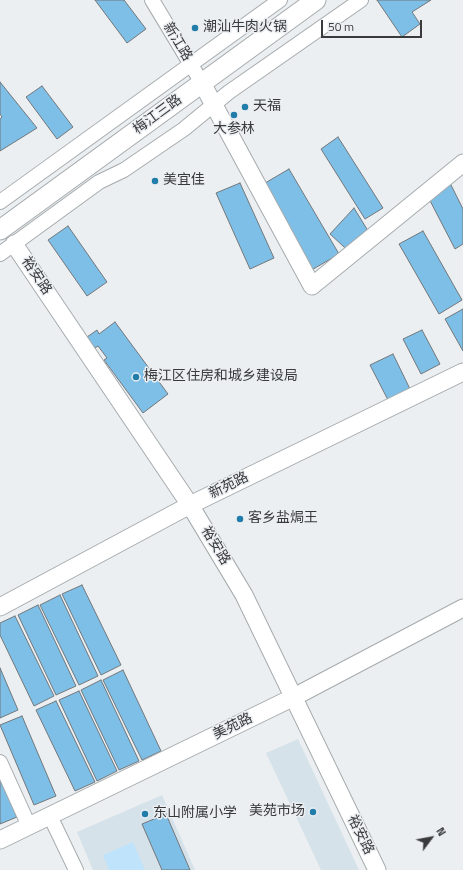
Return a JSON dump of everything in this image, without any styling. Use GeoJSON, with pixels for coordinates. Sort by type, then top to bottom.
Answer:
{"type":"FeatureCollection","features":[{"type":"Feature","properties":{"kind":"main road","name":"梅江三路"},"geometry":{"type":"LineString","coordinates":[[0,230],[316,0]]}},
{"type":"Feature","properties":{"kind":"street","name":"新江路"},"geometry":{"type":"LineString","coordinates":[[152,0],[174,39],[202,83]]}},
{"type":"Feature","properties":{"kind":"street"},"geometry":{"type":"LineString","coordinates":[[0,202],[280,0]]}},
{"type":"Feature","properties":{"kind":"street"},"geometry":{"type":"LineString","coordinates":[[0,254],[99,182],[124,170],[184,129],[229,92],[361,0]]}},
{"type":"Feature","properties":{"kind":"street"},"geometry":{"type":"LineString","coordinates":[[202,83],[312,286],[463,163]]}},
{"type":"Feature","properties":{"kind":"street","name":"裕安路"},"geometry":{"type":"LineString","coordinates":[[14,244],[190,505],[244,594],[377,870]]}},
{"type":"Feature","properties":{"kind":"street","name":"新苑路"},"geometry":{"type":"LineString","coordinates":[[0,607],[190,505],[463,372]]}},
{"type":"Feature","properties":{"kind":"street","name":"美苑路"},"geometry":{"type":"LineString","coordinates":[[0,840],[294,697],[463,608]]}},
{"type":"Feature","properties":{"kind":"street"},"geometry":{"type":"LineString","coordinates":[[0,762],[29,826]]}},
{"type":"Feature","properties":{"kind":"street"},"geometry":{"type":"LineString","coordinates":[[50,816],[76,870]]}},
{"type":"Feature","properties":{"kind":"shaded area","name":"美苑市场"},"geometry":{"type":"Polygon","coordinates":[[[298,739],[359,870],[321,870],[266,753],[298,739]]]}},
{"type":"Feature","properties":{"kind":"shaded area","name":"东山附属小学"},"geometry":{"type":"Polygon","coordinates":[[[162,795],[195,870],[93,870],[77,832],[162,795]]]}},
{"type":"Feature","properties":{"kind":"shaded area"},"geometry":{"type":"Polygon","coordinates":[[[133,842],[145,870],[109,870],[103,855],[133,842]]]}},
{"type":"Feature","properties":{"kind":"building"},"geometry":{"type":"Polygon","coordinates":[[[95,0],[124,0],[146,29],[127,43],[95,0]]]}},
{"type":"Feature","properties":{"kind":"building"},"geometry":{"type":"Polygon","coordinates":[[[377,0],[431,0],[412,12],[420,24],[402,37],[377,0]]]}},
{"type":"Feature","properties":{"kind":"building"},"geometry":{"type":"Polygon","coordinates":[[[0,82],[37,128],[0,151],[0,119],[2,117],[0,114],[0,82]]]}},
{"type":"Feature","properties":{"kind":"building"},"geometry":{"type":"Polygon","coordinates":[[[42,86],[73,127],[57,139],[26,97],[42,86]]]}},
{"type":"Feature","properties":{"kind":"building"},"geometry":{"type":"Polygon","coordinates":[[[338,137],[383,208],[365,219],[321,149],[338,137]]]}},
{"type":"Feature","properties":{"kind":"building"},"geometry":{"type":"Polygon","coordinates":[[[289,169],[339,254],[310,271],[260,186],[289,169]]]}},
{"type":"Feature","properties":{"kind":"building"},"geometry":{"type":"Polygon","coordinates":[[[448,179],[463,209],[463,244],[455,249],[425,191],[448,179]]]}},
{"type":"Feature","properties":{"kind":"building"},"geometry":{"type":"Polygon","coordinates":[[[240,183],[274,258],[250,269],[216,193],[240,183]]]}},
{"type":"Feature","properties":{"kind":"building"},"geometry":{"type":"Polygon","coordinates":[[[354,208],[373,239],[356,258],[330,234],[354,208]]]}},
{"type":"Feature","properties":{"kind":"building"},"geometry":{"type":"Polygon","coordinates":[[[68,226],[107,282],[87,296],[48,240],[68,226]]]}},
{"type":"Feature","properties":{"kind":"building"},"geometry":{"type":"Polygon","coordinates":[[[423,231],[462,300],[439,314],[399,244],[423,231]]]}},
{"type":"Feature","properties":{"kind":"building"},"geometry":{"type":"Polygon","coordinates":[[[463,309],[463,351],[445,319],[463,309]]]}},
{"type":"Feature","properties":{"kind":"building","name":"梅江区住房和城乡建设局"},"geometry":{"type":"Polygon","coordinates":[[[115,322],[168,394],[143,413],[104,360],[107,358],[98,346],[95,348],[87,337],[97,330],[99,334],[115,322]]]}},
{"type":"Feature","properties":{"kind":"building"},"geometry":{"type":"Polygon","coordinates":[[[422,330],[440,364],[421,374],[403,339],[422,330]]]}},
{"type":"Feature","properties":{"kind":"building"},"geometry":{"type":"Polygon","coordinates":[[[393,354],[410,389],[388,400],[370,365],[393,354]]]}},
{"type":"Feature","properties":{"kind":"building"},"geometry":{"type":"Polygon","coordinates":[[[82,585],[121,665],[101,675],[62,594],[82,585]]]}},
{"type":"Feature","properties":{"kind":"building"},"geometry":{"type":"Polygon","coordinates":[[[60,595],[98,676],[79,685],[40,605],[60,595]]]}},
{"type":"Feature","properties":{"kind":"building"},"geometry":{"type":"Polygon","coordinates":[[[38,605],[76,686],[56,695],[18,615],[38,605]]]}},
{"type":"Feature","properties":{"kind":"building"},"geometry":{"type":"Polygon","coordinates":[[[15,616],[54,696],[34,706],[0,635],[0,623],[15,616]]]}},
{"type":"Feature","properties":{"kind":"building"},"geometry":{"type":"Polygon","coordinates":[[[0,668],[18,710],[0,718],[0,668]]]}},
{"type":"Feature","properties":{"kind":"building"},"geometry":{"type":"Polygon","coordinates":[[[123,670],[161,751],[142,760],[103,680],[123,670]]]}},
{"type":"Feature","properties":{"kind":"building"},"geometry":{"type":"Polygon","coordinates":[[[101,680],[139,761],[119,770],[81,690],[101,680]]]}},
{"type":"Feature","properties":{"kind":"building"},"geometry":{"type":"Polygon","coordinates":[[[79,691],[117,771],[97,781],[59,700],[79,691]]]}},
{"type":"Feature","properties":{"kind":"building"},"geometry":{"type":"Polygon","coordinates":[[[56,701],[95,782],[75,791],[36,710],[56,701]]]}},
{"type":"Feature","properties":{"kind":"building"},"geometry":{"type":"Polygon","coordinates":[[[22,716],[56,796],[34,805],[0,725],[22,716]]]}},
{"type":"Feature","properties":{"kind":"building"},"geometry":{"type":"Polygon","coordinates":[[[0,778],[17,817],[0,824],[0,778]]]}},
{"type":"Feature","properties":{"kind":"building"},"geometry":{"type":"Polygon","coordinates":[[[166,814],[190,870],[162,870],[142,824],[166,814]]]}},
{"type":"Feature","properties":{"kind":"place","name":"潮汕牛肉火锅"},"geometry":{"type":"Point","coordinates":[195,28]}},
{"type":"Feature","properties":{"kind":"place","name":"天福"},"geometry":{"type":"Point","coordinates":[245,107]}},
{"type":"Feature","properties":{"kind":"place","name":"大参林"},"geometry":{"type":"Point","coordinates":[234,115]}},
{"type":"Feature","properties":{"kind":"place","name":"美宜佳"},"geometry":{"type":"Point","coordinates":[155,181]}},
{"type":"Feature","properties":{"kind":"place","name":"梅江区住房和城乡建设局"},"geometry":{"type":"Point","coordinates":[136,377]}},
{"type":"Feature","properties":{"kind":"place","name":"客乡盐焗王"},"geometry":{"type":"Point","coordinates":[240,519]}},
{"type":"Feature","properties":{"kind":"place","name":"美苑市场"},"geometry":{"type":"Point","coordinates":[313,812]}},
{"type":"Feature","properties":{"kind":"place","name":"东山附属小学"},"geometry":{"type":"Point","coordinates":[145,814]}}]}
